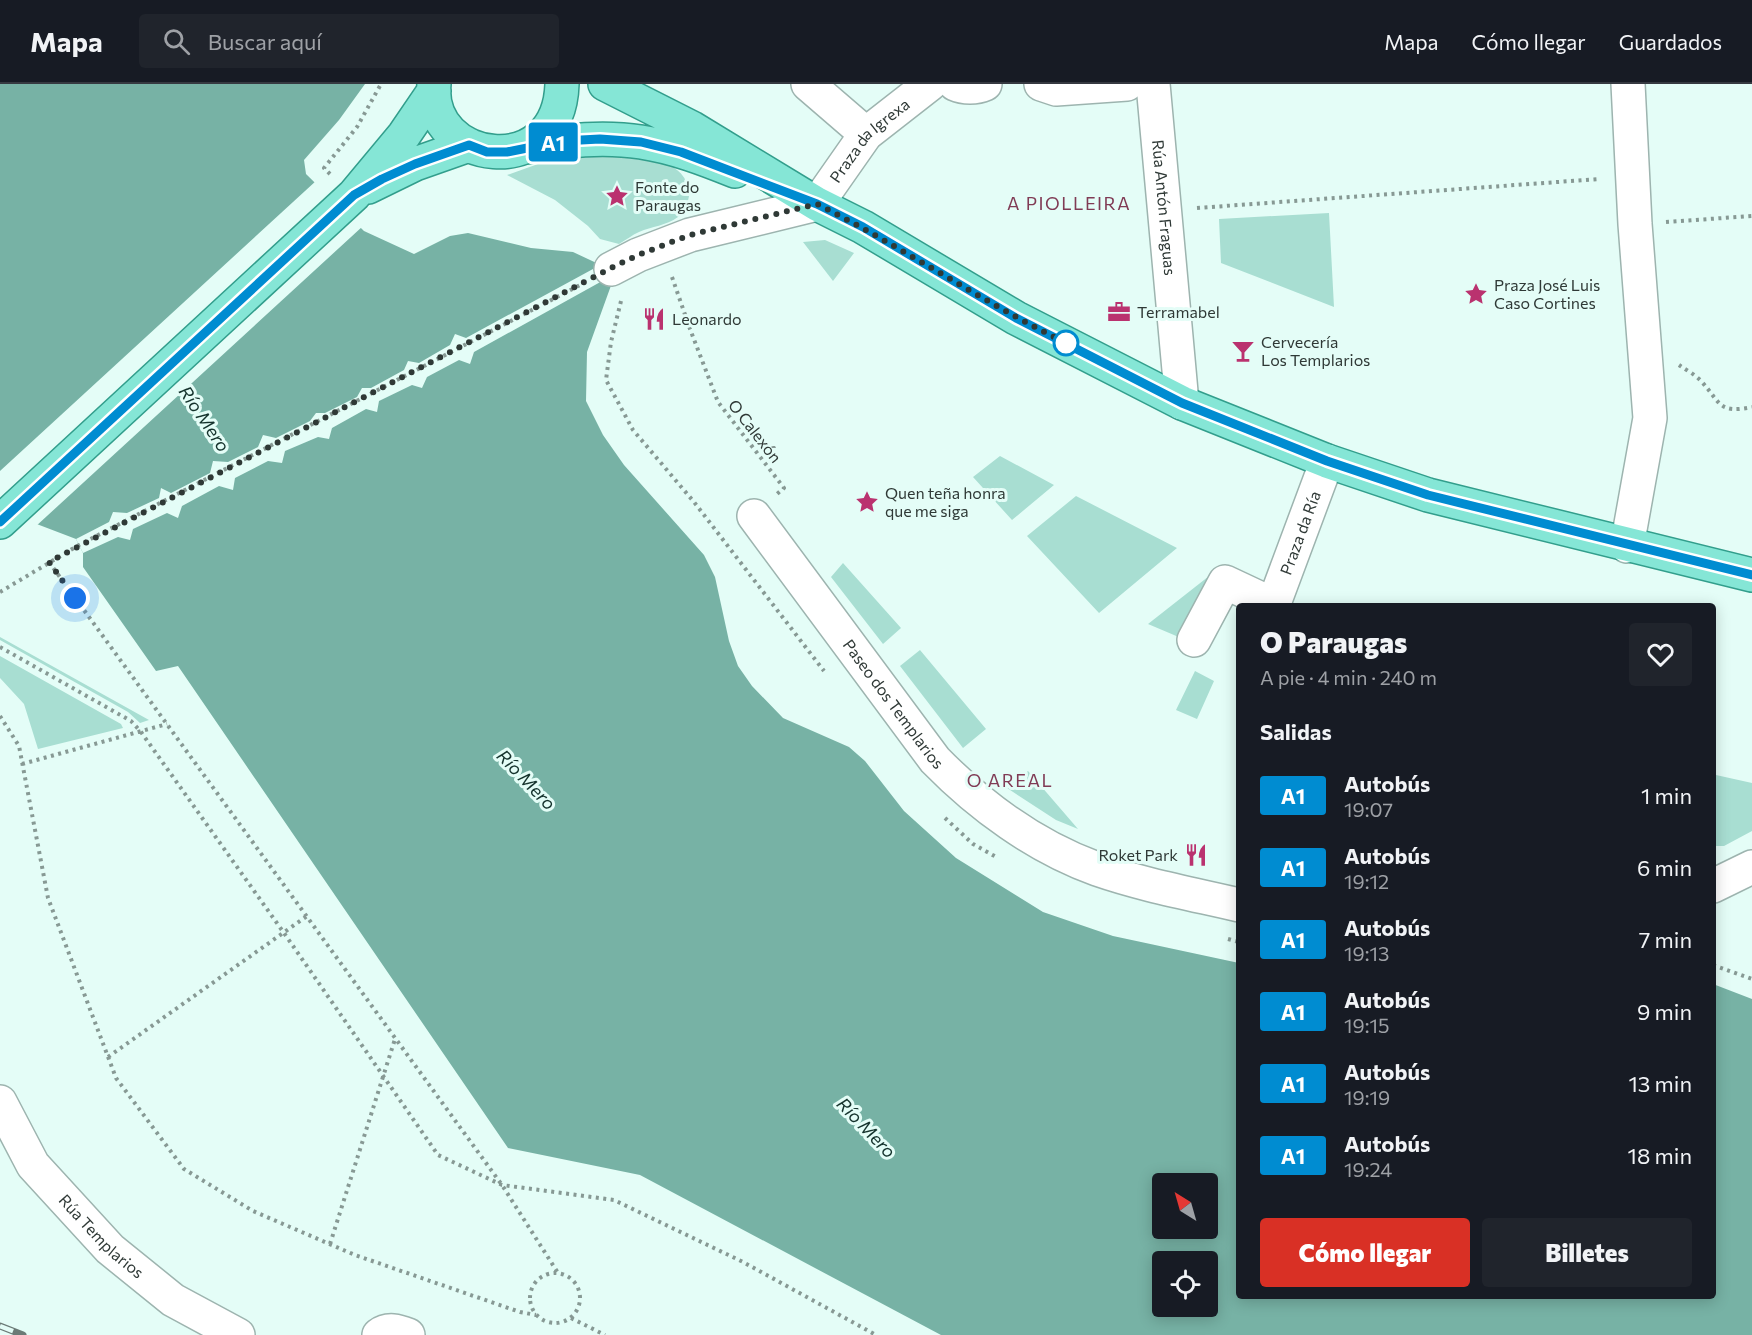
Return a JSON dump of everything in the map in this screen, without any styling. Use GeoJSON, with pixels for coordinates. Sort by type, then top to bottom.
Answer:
{"type":"FeatureCollection","features":[{"type":"Feature","properties":{"kind":"main road"},"geometry":{"type":"LineString","coordinates":[[526,147],[542,136],[555,119],[562,101],[562,84]]}},
{"type":"Feature","properties":{"kind":"main road"},"geometry":{"type":"LineString","coordinates":[[605,84],[692,128],[817,204],[863,227],[1016,318],[1182,403],[1327,461],[1428,495],[1627,546],[1752,575]]}},
{"type":"Feature","properties":{"kind":"main road"},"geometry":{"type":"LineString","coordinates":[[0,522],[340,189],[404,135],[434,87]]}},
{"type":"Feature","properties":{"kind":"main road"},"geometry":{"type":"LineString","coordinates":[[434,87],[437,107],[444,123],[455,136],[487,152],[507,152],[562,141],[600,139],[641,142],[681,152],[817,204]]}},
{"type":"Feature","properties":{"kind":"main road"},"geometry":{"type":"LineString","coordinates":[[340,189],[382,179],[415,164],[469,145]]}},
{"type":"Feature","properties":{"kind":"street"},"geometry":{"type":"LineString","coordinates":[[808,84],[866,134]]}},
{"type":"Feature","properties":{"kind":"street","name":"Praza da Igrexa"},"geometry":{"type":"LineString","coordinates":[[817,204],[866,134],[930,84]]}},
{"type":"Feature","properties":{"kind":"street"},"geometry":{"type":"LineString","coordinates":[[955,84],[962,87],[985,84]]}},
{"type":"Feature","properties":{"kind":"street"},"geometry":{"type":"LineString","coordinates":[[1041,84],[1056,89],[1126,84]]}},
{"type":"Feature","properties":{"kind":"street","name":"Rúa Antón Fraguas"},"geometry":{"type":"LineString","coordinates":[[1153,84],[1182,403]]}},
{"type":"Feature","properties":{"kind":"street"},"geometry":{"type":"LineString","coordinates":[[1627,546],[1650,418],[1635,224],[1628,84]]}},
{"type":"Feature","properties":{"kind":"street"},"geometry":{"type":"LineString","coordinates":[[611,268],[690,235],[817,204]]}},
{"type":"Feature","properties":{"kind":"street","name":"Praza da Ría"},"geometry":{"type":"LineString","coordinates":[[1275,603],[1327,461]]}},
{"type":"Feature","properties":{"kind":"street","name":"Paseo dos Templarios"},"geometry":{"type":"LineString","coordinates":[[754,516],[935,760],[963,789],[1000,817],[1048,846],[1096,869],[1236,904]]}},
{"type":"Feature","properties":{"kind":"street"},"geometry":{"type":"LineString","coordinates":[[1194,640],[1225,582],[1268,603]]}},
{"type":"Feature","properties":{"kind":"street"},"geometry":{"type":"LineString","coordinates":[[1716,884],[1752,867]]}},
{"type":"Feature","properties":{"kind":"street","name":"Rúa Templarios"},"geometry":{"type":"LineString","coordinates":[[0,1102],[33,1165],[110,1249],[173,1299],[238,1335]]}},
{"type":"Feature","properties":{"kind":"street"},"geometry":{"type":"LineString","coordinates":[[379,1335],[396,1330],[408,1335]]}},
{"type":"Feature","properties":{"kind":"path"},"geometry":{"type":"LineString","coordinates":[[340,189],[324,168],[357,127],[381,84]]}},
{"type":"Feature","properties":{"kind":"path"},"geometry":{"type":"LineString","coordinates":[[1164,210],[1633,177]]}},
{"type":"Feature","properties":{"kind":"path"},"geometry":{"type":"LineString","coordinates":[[1635,224],[1752,216]]}},
{"type":"Feature","properties":{"kind":"path","name":"O Calexón"},"geometry":{"type":"LineString","coordinates":[[662,245],[690,329],[718,402],[784,488],[754,516]]}},
{"type":"Feature","properties":{"kind":"path"},"geometry":{"type":"LineString","coordinates":[[0,592],[79,545],[611,268]]}},
{"type":"Feature","properties":{"kind":"path"},"geometry":{"type":"LineString","coordinates":[[1646,358],[1675,362],[1701,380],[1715,401],[1725,407],[1738,410],[1752,407]]}},
{"type":"Feature","properties":{"kind":"path"},"geometry":{"type":"LineString","coordinates":[[49,562],[502,1185],[558,1273]]}},
{"type":"Feature","properties":{"kind":"path"},"geometry":{"type":"LineString","coordinates":[[0,647],[130,721],[141,732],[438,1155],[502,1185],[614,1200],[743,1262],[876,1335]]}},
{"type":"Feature","properties":{"kind":"path"},"geometry":{"type":"LineString","coordinates":[[0,716],[19,746],[48,898],[116,1078],[184,1169],[254,1211],[355,1255],[520,1312],[536,1315],[549,1323],[556,1324],[571,1318],[579,1304],[578,1287],[567,1276],[558,1273],[541,1276],[530,1290],[531,1308],[536,1315]]}},
{"type":"Feature","properties":{"kind":"path"},"geometry":{"type":"LineString","coordinates":[[22,764],[167,724]]}},
{"type":"Feature","properties":{"kind":"path"},"geometry":{"type":"LineString","coordinates":[[108,1057],[307,916]]}},
{"type":"Feature","properties":{"kind":"path"},"geometry":{"type":"LineString","coordinates":[[1716,966],[1752,980]]}},
{"type":"Feature","properties":{"kind":"path"},"geometry":{"type":"LineString","coordinates":[[330,1244],[395,1039]]}},
{"type":"Feature","properties":{"kind":"path"},"geometry":{"type":"LineString","coordinates":[[571,1318],[605,1335]]}},
{"type":"Feature","properties":{"kind":"shaded area"},"geometry":{"type":"Polygon","coordinates":[[[613,156],[660,162],[679,172],[686,180],[689,192],[688,202],[680,215],[669,222],[636,233],[619,244],[600,239],[588,226],[555,200],[507,175],[538,164],[571,157],[613,156]]]}},
{"type":"Feature","properties":{"kind":"shaded area"},"geometry":{"type":"Polygon","coordinates":[[[1329,213],[1334,307],[1221,263],[1219,219],[1329,213]]]}},
{"type":"Feature","properties":{"kind":"shaded area"},"geometry":{"type":"Polygon","coordinates":[[[825,240],[854,253],[833,281],[803,242],[825,240]]]}},
{"type":"Feature","properties":{"kind":"shaded area"},"geometry":{"type":"Polygon","coordinates":[[[1000,456],[1054,485],[1012,520],[973,477],[1000,456]]]}},
{"type":"Feature","properties":{"kind":"shaded area"},"geometry":{"type":"Polygon","coordinates":[[[1076,496],[1177,548],[1099,613],[1027,536],[1076,496]]]}},
{"type":"Feature","properties":{"kind":"shaded area"},"geometry":{"type":"Polygon","coordinates":[[[843,563],[901,628],[883,644],[831,577],[843,563]]]}},
{"type":"Feature","properties":{"kind":"shaded area"},"geometry":{"type":"Polygon","coordinates":[[[1218,569],[1181,638],[1148,624],[1218,569]]]}},
{"type":"Feature","properties":{"kind":"shaded area"},"geometry":{"type":"Polygon","coordinates":[[[0,637],[149,720],[140,723],[128,712],[0,640],[0,637]]]}},
{"type":"Feature","properties":{"kind":"shaded area"},"geometry":{"type":"Polygon","coordinates":[[[920,650],[986,729],[963,748],[900,666],[920,650]]]}},
{"type":"Feature","properties":{"kind":"shaded area"},"geometry":{"type":"Polygon","coordinates":[[[0,656],[121,724],[123,728],[38,749],[24,704],[0,678],[0,656]]]}},
{"type":"Feature","properties":{"kind":"shaded area"},"geometry":{"type":"Polygon","coordinates":[[[1195,671],[1214,681],[1197,719],[1176,710],[1195,671]]]}},
{"type":"Feature","properties":{"kind":"shaded area"},"geometry":{"type":"Polygon","coordinates":[[[1028,771],[1078,829],[1056,820],[1007,788],[1028,771]]]}},
{"type":"Feature","properties":{"kind":"shaded area"},"geometry":{"type":"Polygon","coordinates":[[[1716,775],[1752,783],[1752,831],[1724,846],[1716,846],[1716,775]]]}},
{"type":"Feature","properties":{"kind":"water","name":"Río Mero"},"geometry":{"type":"Polygon","coordinates":[[[0,84],[365,84],[339,120],[304,160],[306,174],[364,231],[414,254],[450,236],[468,233],[531,248],[573,252],[605,267],[613,280],[587,352],[586,401],[603,435],[624,465],[704,555],[715,577],[729,641],[738,666],[752,686],[783,718],[849,747],[865,761],[904,811],[956,858],[1043,912],[1113,936],[1236,962],[1236,1299],[1716,1299],[1716,985],[1752,999],[1752,1335],[941,1335],[640,1175],[508,1148],[178,666],[156,671],[83,567],[83,553],[76,539],[0,510],[0,84]]]}},
{"type":"Feature","properties":{"kind":"pier"},"geometry":{"type":"Polygon","coordinates":[[[317,180],[363,226],[35,527],[0,513],[0,471],[317,180]]]}},
{"type":"Feature","properties":{"kind":"pier"},"geometry":{"type":"Polygon","coordinates":[[[604,263],[613,275],[474,352],[470,364],[459,360],[427,377],[422,388],[412,385],[379,401],[377,412],[366,409],[332,428],[329,439],[318,437],[285,451],[282,463],[268,461],[235,478],[233,490],[219,486],[182,506],[178,518],[167,513],[133,529],[130,540],[118,537],[83,553],[76,539],[109,522],[113,512],[127,513],[159,498],[161,488],[171,493],[210,473],[213,461],[228,462],[258,447],[263,435],[276,438],[310,421],[316,413],[325,413],[357,397],[362,388],[371,388],[404,370],[408,361],[419,363],[450,345],[455,334],[466,338],[604,263]]]}},
{"type":"Feature","properties":{"kind":"railway"},"geometry":{"type":"LineString","coordinates":[[0,1326],[23,1335]]}},
{"type":"Feature","properties":{"kind":"bus line","name":"A1"},"geometry":{"type":"LineString","coordinates":[[0,522],[354,195],[415,164],[469,145],[487,152],[507,152],[562,141],[600,139],[641,142],[681,152],[817,204],[863,227],[1016,318],[1182,403],[1327,461],[1428,495],[1627,546],[1752,575]]}},
{"type":"Feature","properties":{"kind":"place","name":"Fonte do Paraugas"},"geometry":{"type":"Point","coordinates":[617,196]}},
{"type":"Feature","properties":{"kind":"place","name":"Praza José Luis Caso Cortines"},"geometry":{"type":"Point","coordinates":[1476,294]}},
{"type":"Feature","properties":{"kind":"place","name":"Terramabel"},"geometry":{"type":"Point","coordinates":[1119,312]}},
{"type":"Feature","properties":{"kind":"place","name":"Leonardo"},"geometry":{"type":"Point","coordinates":[654,319]}},
{"type":"Feature","properties":{"kind":"place","name":"Cervecería Los Templarios"},"geometry":{"type":"Point","coordinates":[1243,351]}},
{"type":"Feature","properties":{"kind":"place","name":"Quen teña honra que me siga"},"geometry":{"type":"Point","coordinates":[867,502]}},
{"type":"Feature","properties":{"kind":"place","name":"Roket Park"},"geometry":{"type":"Point","coordinates":[1196,855]}},
{"type":"Feature","properties":{"kind":"district","name":"A PIOLLEIRA"},"geometry":{"type":"Point","coordinates":[1069,204]}},
{"type":"Feature","properties":{"kind":"district","name":"O AREAL"},"geometry":{"type":"Point","coordinates":[1010,781]}},
{"type":"Feature","properties":{"kind":"route"},"geometry":{"type":"LineString","coordinates":[[75,598],[49,562],[611,268],[690,235],[817,204],[863,227],[1016,318],[1066,343]]}}]}
